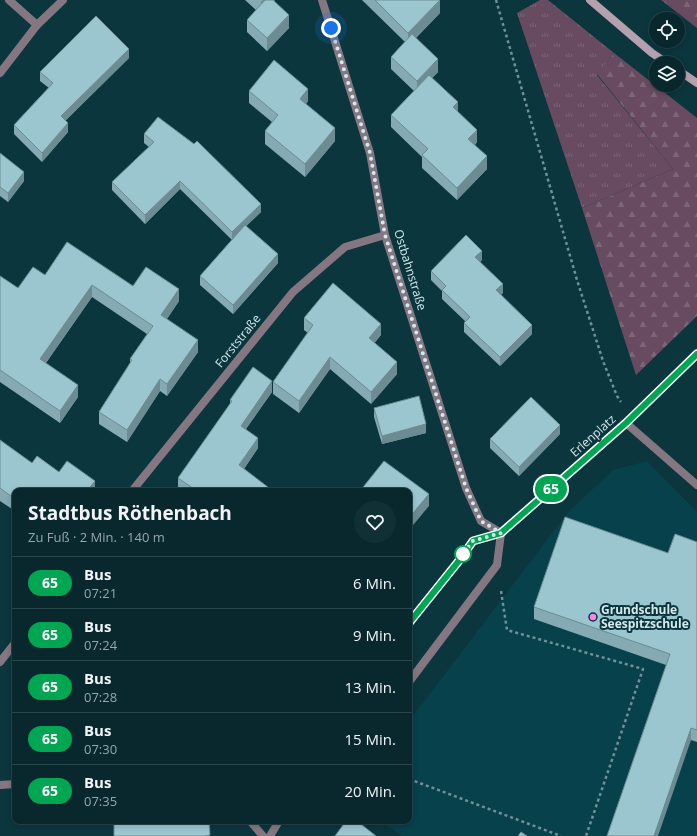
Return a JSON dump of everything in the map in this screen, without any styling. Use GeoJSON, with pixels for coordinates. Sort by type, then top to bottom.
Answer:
{"type":"FeatureCollection","features":[{"type":"Feature","properties":{"kind":"street"},"geometry":{"type":"LineString","coordinates":[[9,0],[36,25]]}},
{"type":"Feature","properties":{"kind":"street"},"geometry":{"type":"LineString","coordinates":[[0,73],[36,25],[62,0]]}},
{"type":"Feature","properties":{"kind":"street","name":"Ostbahnstraße"},"geometry":{"type":"LineString","coordinates":[[322,0],[370,153],[385,235],[466,488],[481,521],[501,533]]}},
{"type":"Feature","properties":{"kind":"street"},"geometry":{"type":"LineString","coordinates":[[590,0],[656,56]]}},
{"type":"Feature","properties":{"kind":"street"},"geometry":{"type":"LineString","coordinates":[[685,75],[697,83]]}},
{"type":"Feature","properties":{"kind":"street","name":"Forststraße"},"geometry":{"type":"LineString","coordinates":[[134,488],[293,292],[345,247],[385,235]]}},
{"type":"Feature","properties":{"kind":"street","name":"Erlenplatz"},"geometry":{"type":"LineString","coordinates":[[412,619],[473,541],[501,533],[628,421],[697,354]]}},
{"type":"Feature","properties":{"kind":"street"},"geometry":{"type":"LineString","coordinates":[[628,421],[697,484]]}},
{"type":"Feature","properties":{"kind":"street"},"geometry":{"type":"LineString","coordinates":[[412,678],[497,565],[501,533]]}},
{"type":"Feature","properties":{"kind":"street"},"geometry":{"type":"LineString","coordinates":[[0,662],[12,647]]}},
{"type":"Feature","properties":{"kind":"street"},"geometry":{"type":"LineString","coordinates":[[0,785],[12,784]]}},
{"type":"Feature","properties":{"kind":"street"},"geometry":{"type":"LineString","coordinates":[[253,824],[263,836]]}},
{"type":"Feature","properties":{"kind":"street"},"geometry":{"type":"LineString","coordinates":[[270,836],[277,824]]}},
{"type":"Feature","properties":{"kind":"path"},"geometry":{"type":"LineString","coordinates":[[496,0],[577,280],[603,360],[628,421]]}},
{"type":"Feature","properties":{"kind":"path"},"geometry":{"type":"LineString","coordinates":[[497,565],[507,630],[643,669],[586,836]]}},
{"type":"Feature","properties":{"kind":"path"},"geometry":{"type":"LineString","coordinates":[[412,780],[561,836]]}},
{"type":"Feature","properties":{"kind":"shaded area","name":"Grundschule Seespitzschule"},"geometry":{"type":"Polygon","coordinates":[[[647,461],[697,512],[697,836],[402,836],[385,824],[412,824],[412,717],[569,511],[613,470],[647,461]]]}},
{"type":"Feature","properties":{"kind":"green space"},"geometry":{"type":"Polygon","coordinates":[[[540,0],[548,0],[614,53],[597,75],[673,169],[582,208],[517,13],[540,0]]]}},
{"type":"Feature","properties":{"kind":"green space"},"geometry":{"type":"Polygon","coordinates":[[[661,0],[697,0],[697,28],[685,19],[685,12],[676,12],[661,0]]]}},
{"type":"Feature","properties":{"kind":"green space"},"geometry":{"type":"Polygon","coordinates":[[[614,53],[649,80],[649,92],[664,92],[697,118],[697,316],[636,375],[582,208],[673,169],[597,74],[614,53]]]}},
{"type":"Feature","properties":{"kind":"building"},"geometry":{"type":"Polygon","coordinates":[[[265,0],[273,0],[289,15],[267,38],[247,20],[265,0]]]}},
{"type":"Feature","properties":{"kind":"building"},"geometry":{"type":"Polygon","coordinates":[[[375,0],[440,0],[408,33],[375,0]]]}},
{"type":"Feature","properties":{"kind":"building"},"geometry":{"type":"Polygon","coordinates":[[[96,16],[129,49],[61,116],[68,123],[42,153],[14,125],[53,83],[40,72],[96,16]]]}},
{"type":"Feature","properties":{"kind":"building"},"geometry":{"type":"Polygon","coordinates":[[[412,34],[438,59],[417,81],[391,57],[412,34]]]}},
{"type":"Feature","properties":{"kind":"building"},"geometry":{"type":"Polygon","coordinates":[[[274,60],[308,89],[300,99],[335,128],[305,164],[265,131],[278,115],[249,91],[274,60]]]}},
{"type":"Feature","properties":{"kind":"building"},"geometry":{"type":"Polygon","coordinates":[[[429,75],[458,102],[453,107],[477,130],[468,139],[487,156],[457,188],[422,155],[428,149],[391,115],[429,75]]]}},
{"type":"Feature","properties":{"kind":"building"},"geometry":{"type":"Polygon","coordinates":[[[158,117],[194,144],[197,141],[261,204],[232,232],[180,181],[145,215],[112,182],[154,142],[144,134],[158,117]]]}},
{"type":"Feature","properties":{"kind":"building"},"geometry":{"type":"Polygon","coordinates":[[[0,153],[24,172],[8,193],[0,187],[0,153]]]}},
{"type":"Feature","properties":{"kind":"building"},"geometry":{"type":"Polygon","coordinates":[[[245,225],[278,254],[233,305],[200,276],[245,225]]]}},
{"type":"Feature","properties":{"kind":"building"},"geometry":{"type":"Polygon","coordinates":[[[466,235],[482,251],[475,257],[503,284],[496,290],[532,325],[500,357],[464,323],[470,317],[442,290],[446,286],[431,271],[466,235]]]}},
{"type":"Feature","properties":{"kind":"building"},"geometry":{"type":"Polygon","coordinates":[[[67,242],[133,286],[146,267],[179,289],[161,315],[198,340],[167,384],[160,379],[127,430],[99,412],[132,360],[130,359],[153,326],[92,285],[40,359],[78,385],[60,411],[0,370],[0,276],[18,288],[33,267],[45,275],[67,242]]]}},
{"type":"Feature","properties":{"kind":"building"},"geometry":{"type":"Polygon","coordinates":[[[333,283],[381,324],[369,338],[397,362],[371,392],[330,357],[299,401],[273,382],[313,325],[304,318],[333,283]]]}},
{"type":"Feature","properties":{"kind":"building"},"geometry":{"type":"Polygon","coordinates":[[[253,367],[272,381],[241,426],[258,438],[239,465],[269,488],[193,488],[178,478],[232,401],[230,400],[253,367]]]}},
{"type":"Feature","properties":{"kind":"building"},"geometry":{"type":"Polygon","coordinates":[[[419,396],[426,424],[382,436],[374,408],[419,396]]]}},
{"type":"Feature","properties":{"kind":"building"},"geometry":{"type":"Polygon","coordinates":[[[531,397],[560,425],[519,467],[490,439],[531,397]]]}},
{"type":"Feature","properties":{"kind":"building"},"geometry":{"type":"Polygon","coordinates":[[[0,440],[32,463],[37,456],[59,472],[67,461],[95,481],[89,488],[12,488],[12,497],[0,488],[0,440]]]}},
{"type":"Feature","properties":{"kind":"building"},"geometry":{"type":"Polygon","coordinates":[[[384,461],[429,494],[412,514],[412,488],[362,488],[384,461]]]}},
{"type":"Feature","properties":{"kind":"building"},"geometry":{"type":"Polygon","coordinates":[[[565,517],[668,553],[675,534],[697,542],[697,730],[691,728],[654,836],[607,836],[670,654],[534,607],[565,517]]]}},
{"type":"Feature","properties":{"kind":"building"},"geometry":{"type":"Polygon","coordinates":[[[114,824],[209,824],[210,835],[205,836],[114,836],[114,824]]]}},
{"type":"Feature","properties":{"kind":"building"},"geometry":{"type":"Polygon","coordinates":[[[344,824],[361,824],[376,836],[335,836],[344,824]]]}},
{"type":"Feature","properties":{"kind":"building"},"geometry":{"type":"Polygon","coordinates":[[[521,832],[527,836],[518,836],[521,832]]]}},
{"type":"Feature","properties":{"kind":"bus line","name":"65"},"geometry":{"type":"LineString","coordinates":[[412,619],[473,541],[501,533],[626,423],[697,354]]}},
{"type":"Feature","properties":{"kind":"place","name":"Grundschule Seespitzschule"},"geometry":{"type":"Point","coordinates":[593,617]}},
{"type":"Feature","properties":{"kind":"route"},"geometry":{"type":"LineString","coordinates":[[331,28],[370,153],[385,235],[466,488],[481,521],[501,533],[473,541],[463,554]]}}]}
